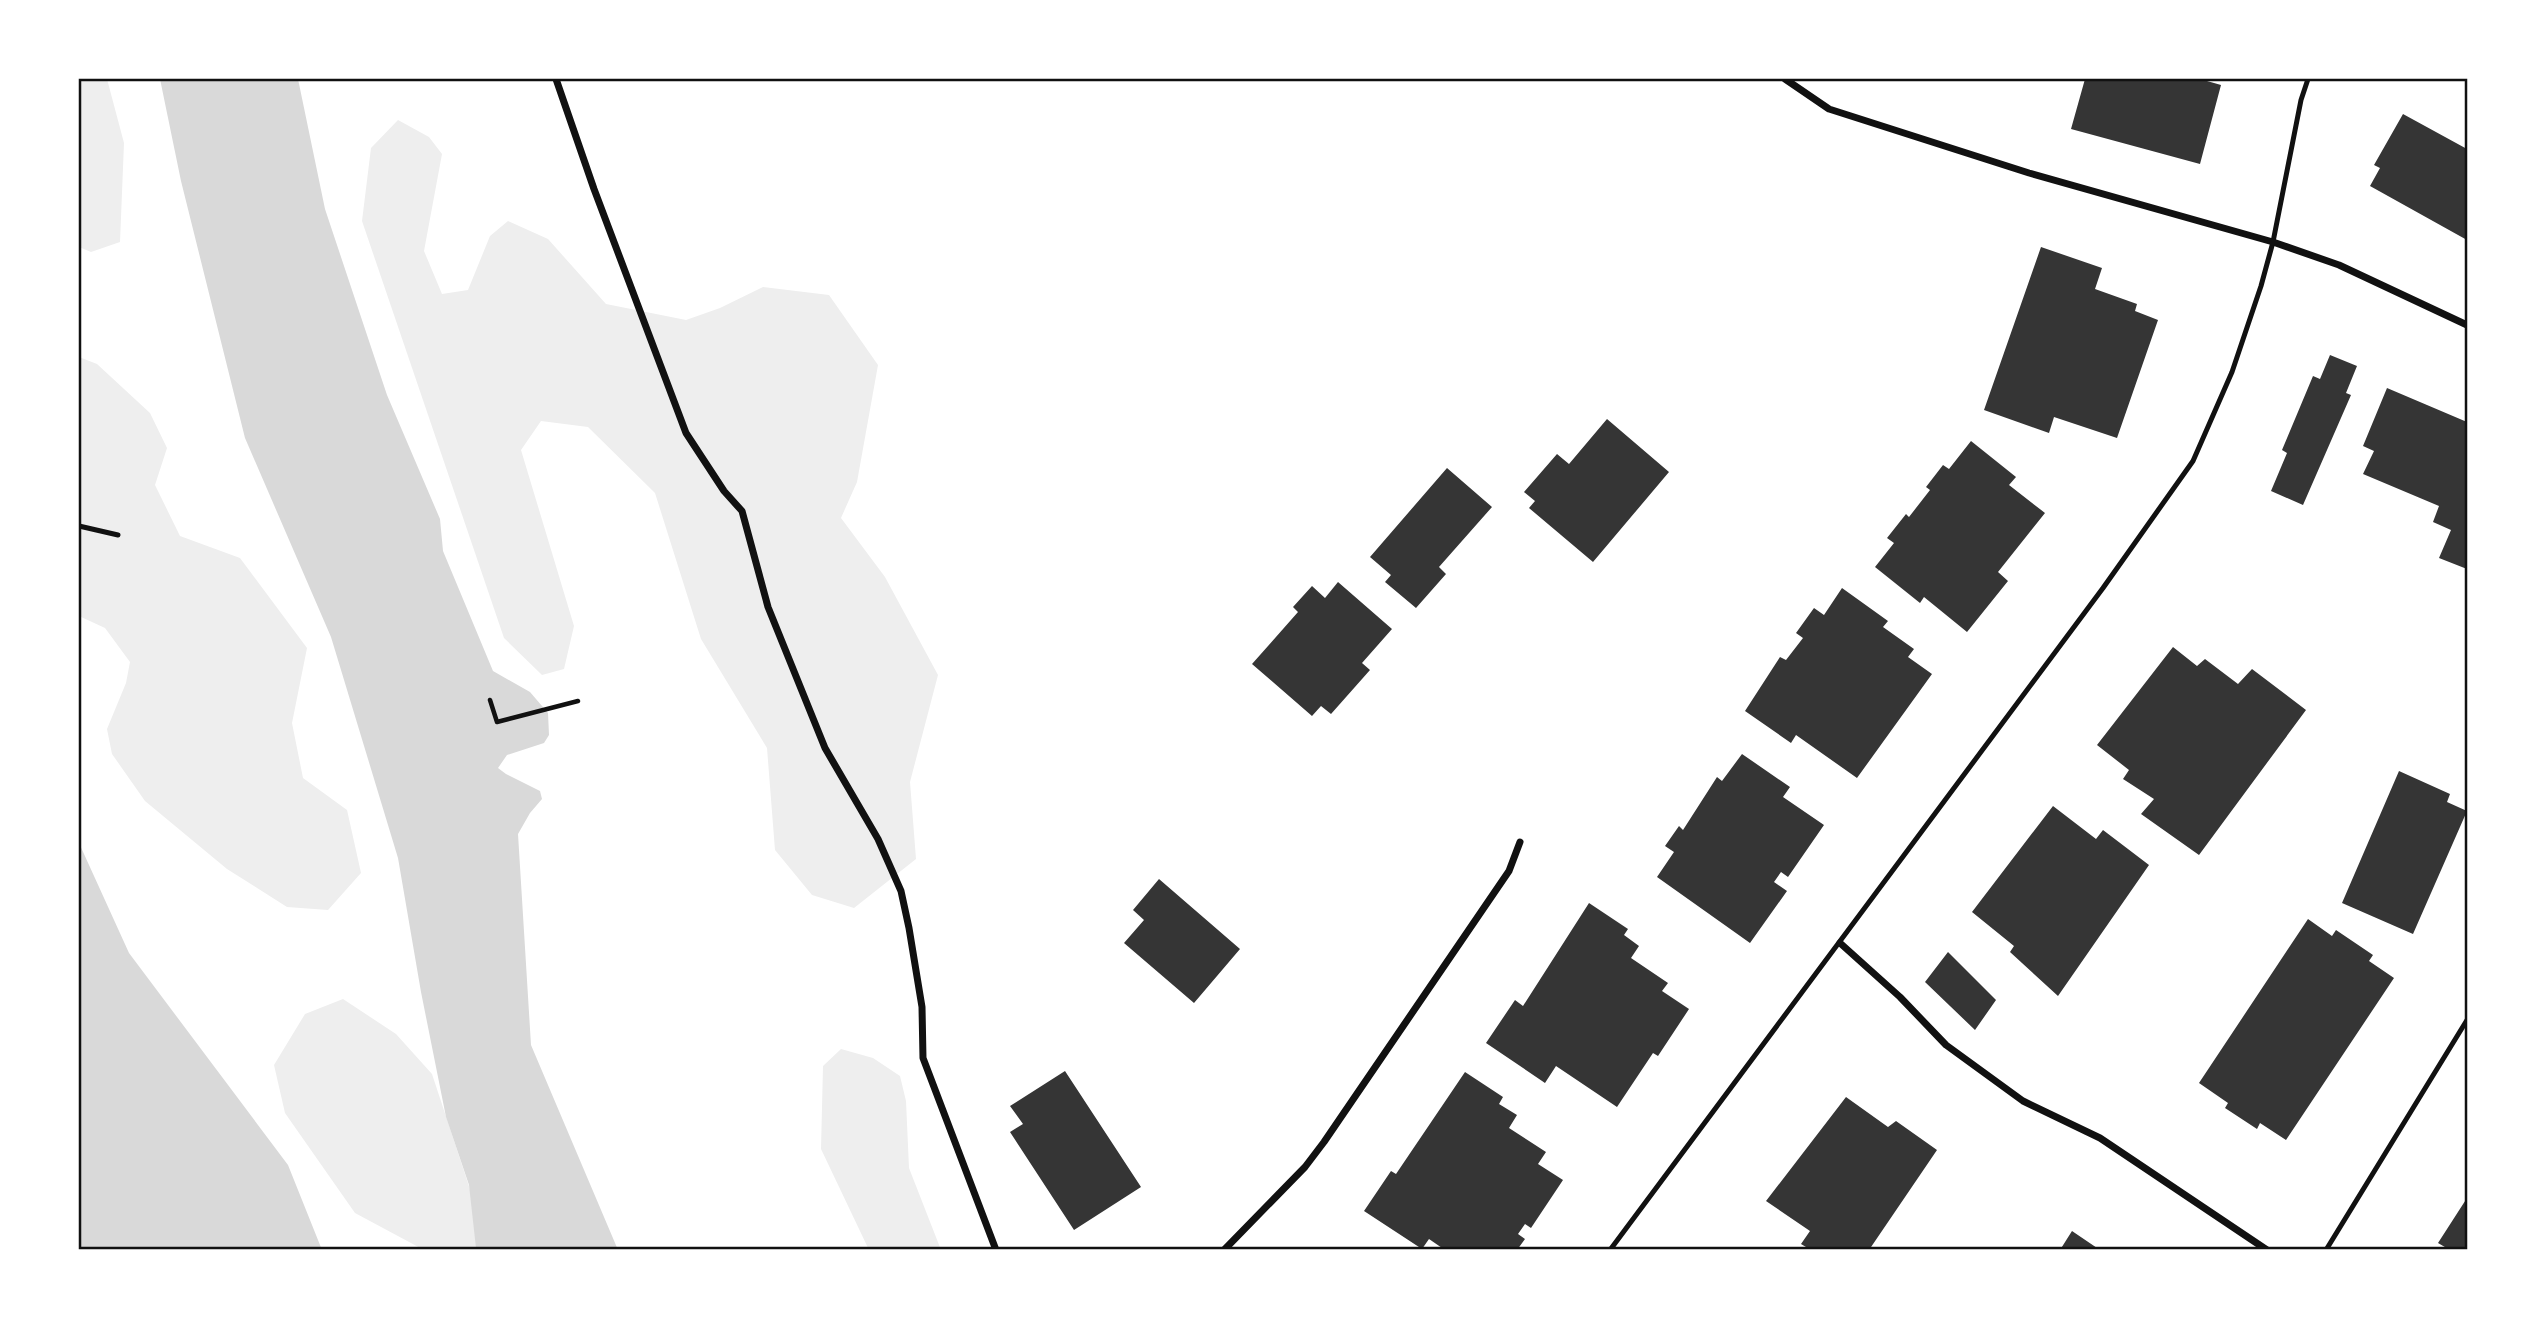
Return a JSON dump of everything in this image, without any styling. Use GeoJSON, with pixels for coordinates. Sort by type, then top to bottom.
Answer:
{"type":"FeatureCollection","features":[{"type":"Feature","properties":{"kind":"street"},"geometry":{"type":"LineString","coordinates":[[556,79],[594,189],[686,433],[724,491],[742,511],[768,607],[821,737],[850,794],[878,839],[901,891],[922,1007],[923,1058],[996,1250]]}},
{"type":"Feature","properties":{"kind":"street"},"geometry":{"type":"LineString","coordinates":[[1785,79],[1829,109],[2029,173],[2273,242],[2339,265],[2467,325]]}},
{"type":"Feature","properties":{"kind":"street"},"geometry":{"type":"LineString","coordinates":[[1224,1250],[1305,1167],[1324,1142],[1509,871],[1520,842]]}},
{"type":"Feature","properties":{"kind":"street"},"geometry":{"type":"LineString","coordinates":[[1840,943],[1900,997],[1946,1045],[2023,1101],[2100,1138],[2267,1250]]}},
{"type":"Feature","properties":{"kind":"lane"},"geometry":{"type":"LineString","coordinates":[[1610,1250],[2103,588],[2193,461],[2232,372],[2261,286],[2273,242],[2301,100],[2308,79]]}},
{"type":"Feature","properties":{"kind":"lane"},"geometry":{"type":"LineString","coordinates":[[79,526],[118,535]]}},
{"type":"Feature","properties":{"kind":"lane"},"geometry":{"type":"LineString","coordinates":[[2326,1250],[2467,1020]]}},
{"type":"Feature","properties":{"kind":"path"},"geometry":{"type":"LineString","coordinates":[[490,700],[497,722],[578,701]]}},
{"type":"Feature","properties":{"kind":"shaded area"},"geometry":{"type":"Polygon","coordinates":[[[79,79],[107,79],[124,143],[120,242],[91,252],[79,247],[79,79]]]}},
{"type":"Feature","properties":{"kind":"shaded area"},"geometry":{"type":"Polygon","coordinates":[[[160,79],[298,79],[325,209],[387,395],[440,519],[443,551],[493,671],[530,692],[548,713],[549,735],[544,743],[507,755],[498,768],[540,791],[542,799],[518,834],[531,1045],[618,1250],[476,1248],[469,1185],[446,1117],[398,858],[331,637],[245,438],[181,181],[160,79]]]}},
{"type":"Feature","properties":{"kind":"shaded area"},"geometry":{"type":"Polygon","coordinates":[[[398,120],[429,137],[442,154],[424,251],[442,294],[468,290],[490,236],[508,221],[548,239],[606,304],[686,320],[720,308],[763,287],[829,295],[878,365],[857,482],[841,518],[885,577],[938,675],[910,782],[916,859],[854,908],[812,895],[775,850],[767,748],[701,639],[655,493],[588,427],[541,421],[521,450],[574,626],[564,669],[542,675],[504,638],[362,221],[371,148],[398,120]]]}},
{"type":"Feature","properties":{"kind":"shaded area"},"geometry":{"type":"Polygon","coordinates":[[[79,357],[97,364],[150,413],[167,448],[155,485],[180,536],[240,558],[307,648],[292,723],[303,778],[347,810],[361,873],[328,910],[287,907],[227,869],[145,801],[112,754],[107,729],[126,683],[130,662],[105,628],[79,616],[79,357]]]}},
{"type":"Feature","properties":{"kind":"shaded area"},"geometry":{"type":"Polygon","coordinates":[[[79,843],[129,953],[288,1165],[322,1250],[79,1250],[79,843]]]}},
{"type":"Feature","properties":{"kind":"shaded area"},"geometry":{"type":"Polygon","coordinates":[[[343,999],[396,1034],[432,1074],[490,1250],[424,1250],[355,1213],[285,1113],[274,1065],[305,1014],[343,999]]]}},
{"type":"Feature","properties":{"kind":"shaded area"},"geometry":{"type":"Polygon","coordinates":[[[841,1049],[873,1058],[900,1076],[906,1101],[909,1168],[941,1250],[869,1250],[821,1149],[823,1066],[841,1049]]]}},
{"type":"Feature","properties":{"kind":"building"},"geometry":{"type":"Polygon","coordinates":[[[2085,79],[2200,79],[2221,85],[2200,164],[2071,129],[2085,79]]]}},
{"type":"Feature","properties":{"kind":"building"},"geometry":{"type":"Polygon","coordinates":[[[2403,114],[2467,149],[2467,240],[2370,186],[2380,168],[2374,165],[2403,114]]]}},
{"type":"Feature","properties":{"kind":"building"},"geometry":{"type":"Polygon","coordinates":[[[2041,247],[2102,268],[2095,289],[2137,304],[2135,311],[2158,320],[2117,438],[2054,417],[2049,433],[1984,410],[2041,247]]]}},
{"type":"Feature","properties":{"kind":"building"},"geometry":{"type":"Polygon","coordinates":[[[2330,355],[2357,366],[2346,393],[2351,395],[2303,505],[2271,491],[2287,453],[2282,450],[2313,376],[2320,379],[2330,355]]]}},
{"type":"Feature","properties":{"kind":"building"},"geometry":{"type":"Polygon","coordinates":[[[2387,388],[2467,422],[2467,569],[2439,558],[2451,530],[2433,522],[2439,506],[2363,474],[2374,451],[2363,446],[2387,388]]]}},
{"type":"Feature","properties":{"kind":"building"},"geometry":{"type":"Polygon","coordinates":[[[1607,419],[1669,472],[1593,562],[1529,508],[1535,501],[1524,492],[1557,454],[1569,464],[1607,419]]]}},
{"type":"Feature","properties":{"kind":"building"},"geometry":{"type":"Polygon","coordinates":[[[1971,441],[2016,477],[2009,485],[2045,513],[1998,572],[2008,581],[1967,632],[1924,597],[1920,603],[1875,567],[1894,543],[1887,538],[1906,514],[1909,517],[1930,490],[1926,487],[1943,465],[1949,469],[1971,441]]]}},
{"type":"Feature","properties":{"kind":"building"},"geometry":{"type":"Polygon","coordinates":[[[1447,468],[1492,507],[1439,567],[1446,574],[1416,608],[1385,582],[1391,575],[1370,557],[1447,468]]]}},
{"type":"Feature","properties":{"kind":"building"},"geometry":{"type":"Polygon","coordinates":[[[1338,582],[1392,629],[1362,663],[1370,670],[1331,714],[1321,706],[1312,716],[1252,664],[1298,612],[1293,607],[1312,586],[1325,598],[1338,582]]]}},
{"type":"Feature","properties":{"kind":"building"},"geometry":{"type":"Polygon","coordinates":[[[1842,588],[1888,621],[1883,627],[1914,649],[1908,657],[1932,674],[1857,778],[1796,735],[1791,743],[1745,711],[1780,657],[1786,660],[1803,638],[1796,633],[1814,608],[1824,615],[1842,588]]]}},
{"type":"Feature","properties":{"kind":"building"},"geometry":{"type":"Polygon","coordinates":[[[2173,647],[2197,666],[2205,659],[2238,684],[2252,669],[2306,710],[2199,855],[2141,814],[2154,799],[2123,779],[2129,770],[2097,745],[2173,647]]]}},
{"type":"Feature","properties":{"kind":"building"},"geometry":{"type":"Polygon","coordinates":[[[1742,754],[1790,787],[1783,797],[1824,825],[1788,877],[1781,872],[1774,882],[1787,891],[1750,943],[1657,877],[1674,852],[1665,846],[1679,826],[1683,830],[1717,777],[1722,781],[1742,754]]]}},
{"type":"Feature","properties":{"kind":"building"},"geometry":{"type":"Polygon","coordinates":[[[2399,771],[2450,794],[2447,802],[2467,811],[2413,934],[2342,903],[2399,771]]]}},
{"type":"Feature","properties":{"kind":"building"},"geometry":{"type":"Polygon","coordinates":[[[2053,806],[2096,839],[2103,830],[2149,865],[2058,996],[2010,952],[2014,946],[1972,912],[2053,806]]]}},
{"type":"Feature","properties":{"kind":"building"},"geometry":{"type":"Polygon","coordinates":[[[1159,879],[1240,949],[1194,1003],[1124,943],[1144,920],[1133,910],[1159,879]]]}},
{"type":"Feature","properties":{"kind":"building"},"geometry":{"type":"Polygon","coordinates":[[[1589,903],[1628,929],[1624,935],[1639,946],[1631,958],[1668,983],[1662,991],[1689,1009],[1658,1056],[1653,1053],[1617,1107],[1556,1066],[1545,1083],[1486,1043],[1515,1000],[1523,1006],[1589,903]]]}},
{"type":"Feature","properties":{"kind":"building"},"geometry":{"type":"Polygon","coordinates":[[[2308,919],[2332,936],[2336,930],[2373,955],[2369,961],[2394,978],[2286,1140],[2260,1123],[2257,1129],[2225,1108],[2228,1103],[2199,1083],[2308,919]]]}},
{"type":"Feature","properties":{"kind":"building"},"geometry":{"type":"Polygon","coordinates":[[[1948,952],[1996,1000],[1975,1030],[1925,982],[1948,952]]]}},
{"type":"Feature","properties":{"kind":"building"},"geometry":{"type":"Polygon","coordinates":[[[1065,1071],[1141,1187],[1074,1230],[1010,1132],[1023,1124],[1010,1106],[1065,1071]]]}},
{"type":"Feature","properties":{"kind":"building"},"geometry":{"type":"Polygon","coordinates":[[[1465,1072],[1503,1097],[1499,1104],[1517,1115],[1509,1128],[1546,1152],[1538,1164],[1563,1180],[1531,1228],[1525,1224],[1518,1234],[1525,1239],[1517,1250],[1445,1250],[1429,1239],[1422,1249],[1364,1211],[1391,1171],[1396,1174],[1465,1072]]]}},
{"type":"Feature","properties":{"kind":"building"},"geometry":{"type":"Polygon","coordinates":[[[1846,1097],[1888,1127],[1896,1121],[1937,1150],[1869,1250],[1811,1250],[1801,1244],[1810,1231],[1766,1201],[1846,1097]]]}},
{"type":"Feature","properties":{"kind":"building"},"geometry":{"type":"Polygon","coordinates":[[[2467,1198],[2467,1250],[2450,1250],[2438,1243],[2467,1198]]]}},
{"type":"Feature","properties":{"kind":"building"},"geometry":{"type":"Polygon","coordinates":[[[2072,1231],[2100,1250],[2060,1250],[2072,1231]]]}}]}
